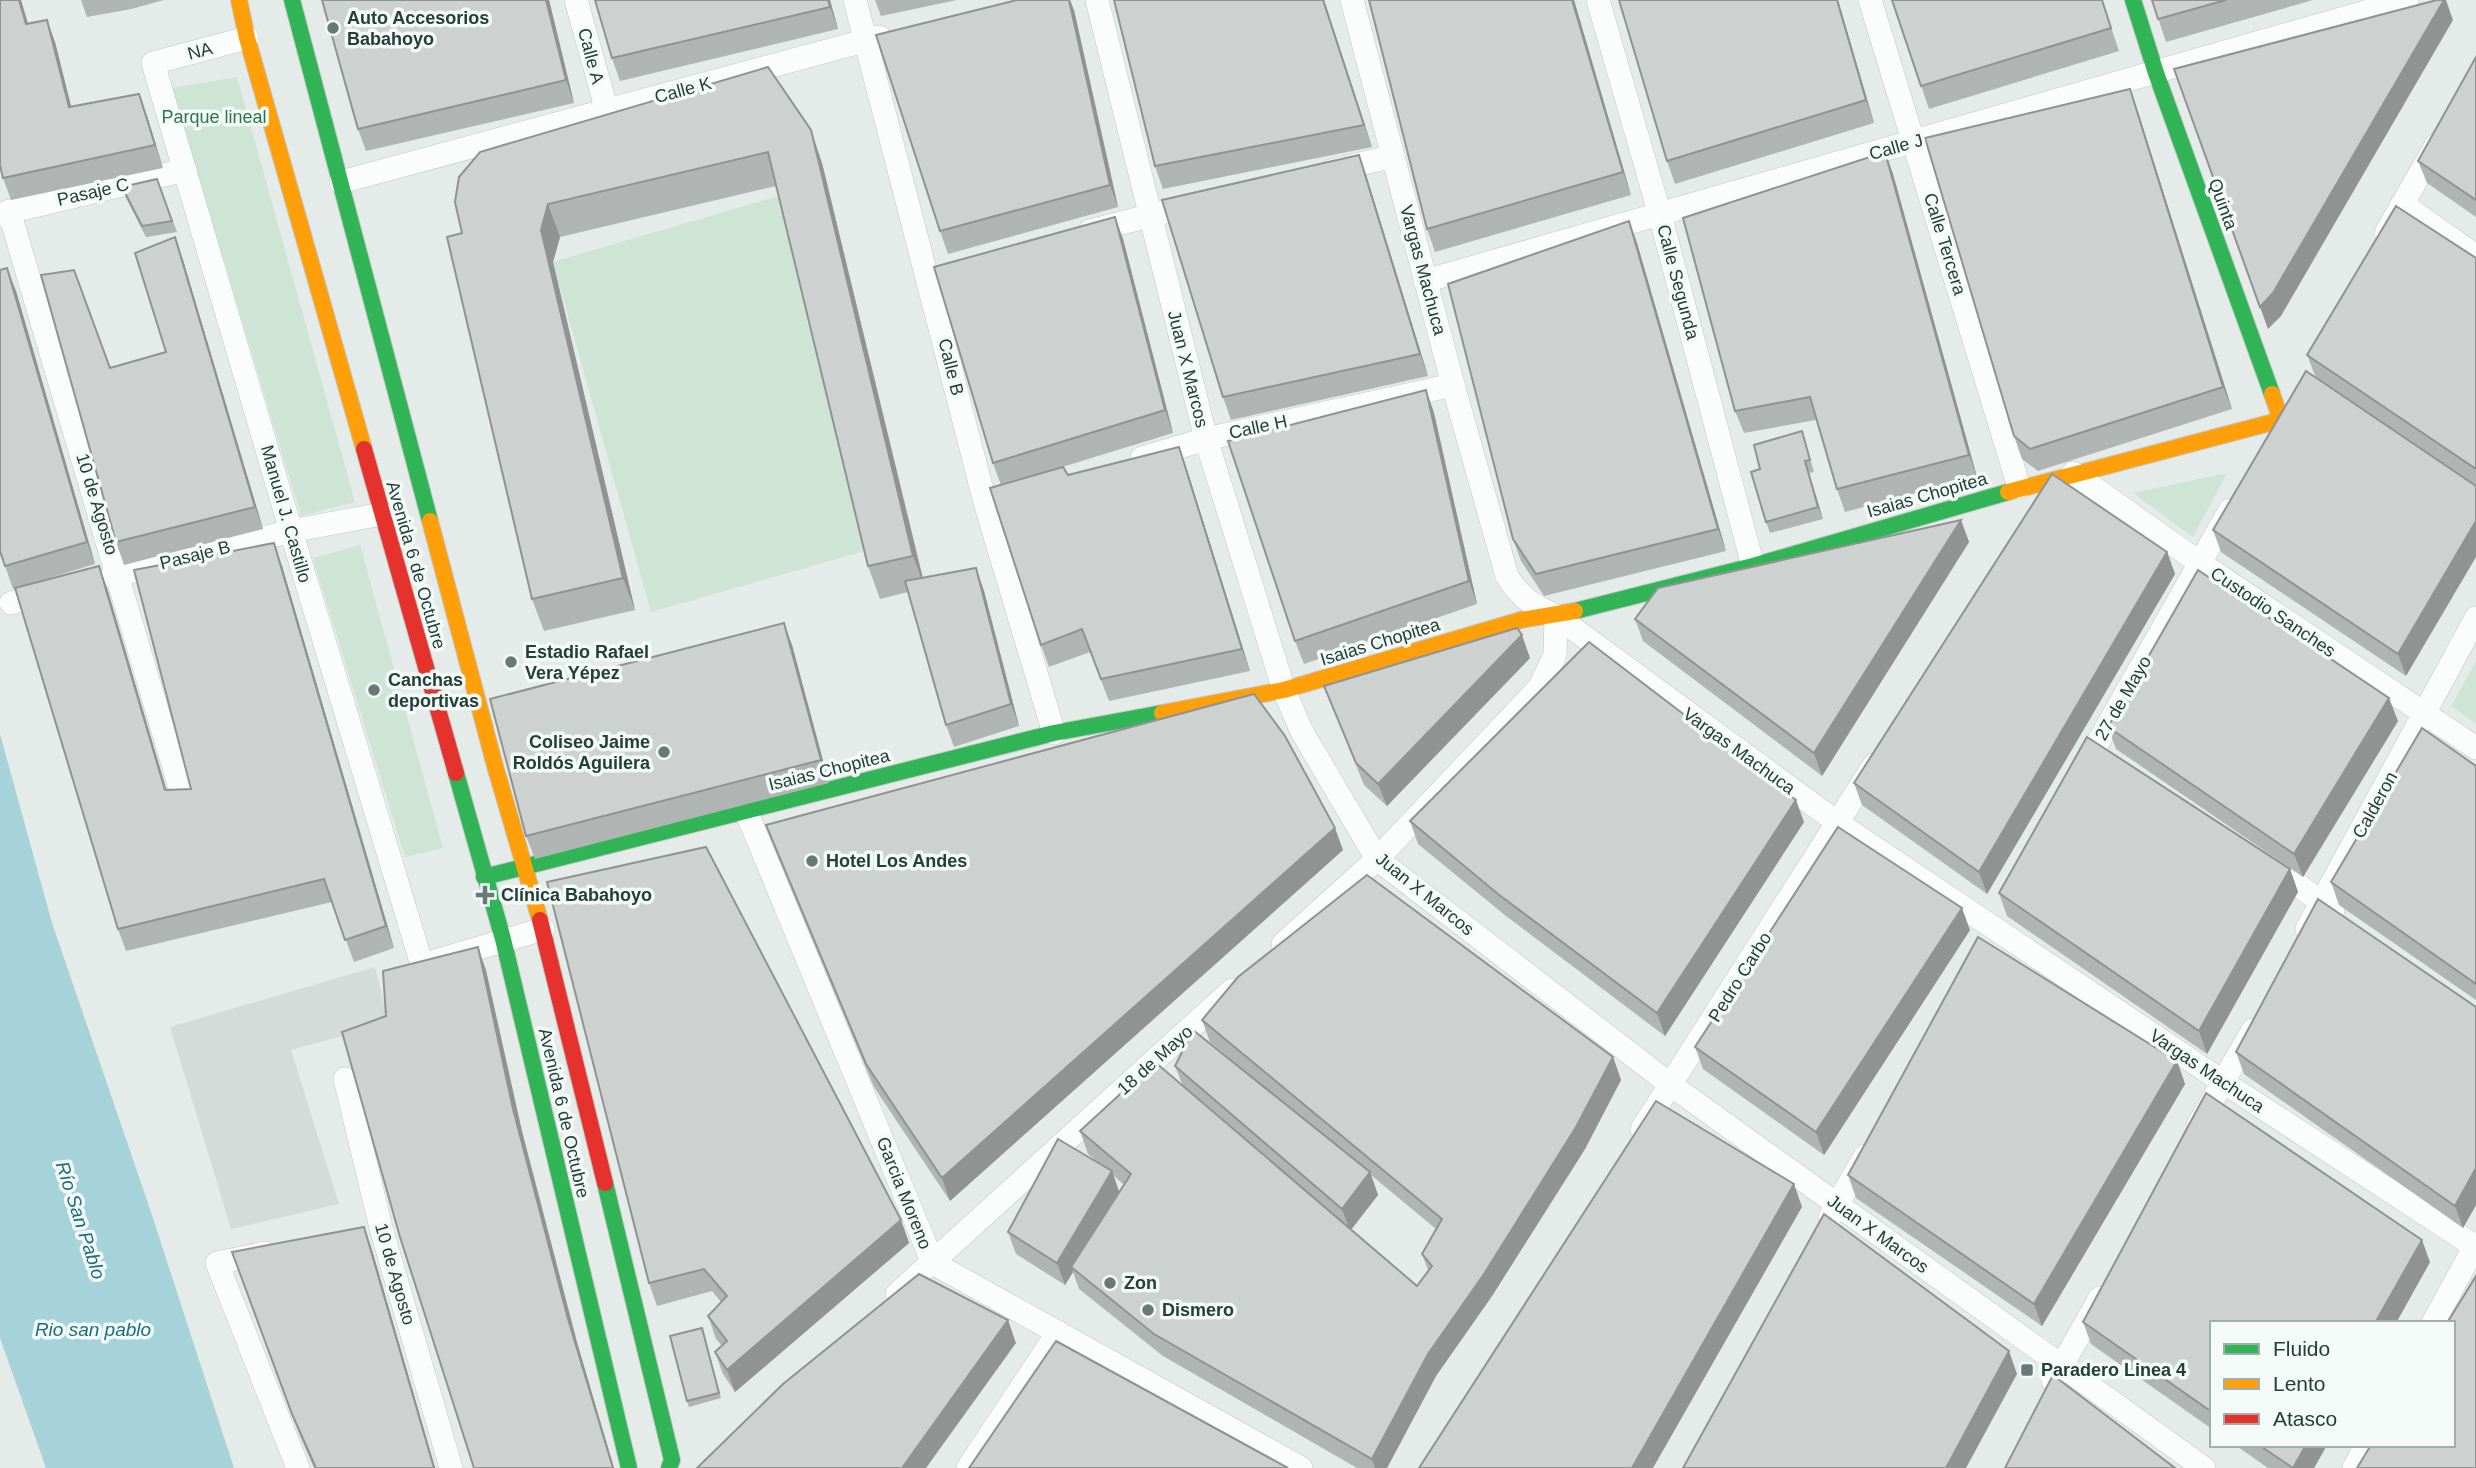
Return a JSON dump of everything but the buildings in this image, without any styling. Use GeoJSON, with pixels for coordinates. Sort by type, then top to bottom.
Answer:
{"type":"FeatureCollection","features":[{"type":"Feature","properties":{"kind":"main road","name":"Avenida 6 de Octubre"},"geometry":{"type":"LineString","coordinates":[[239,0],[247,38],[503,939],[629,1468]]}},
{"type":"Feature","properties":{"kind":"main road","name":"Avenida 6 de Octubre"},"geometry":{"type":"LineString","coordinates":[[292,0],[495,766],[543,929],[672,1460],[669,1468]]}},
{"type":"Feature","properties":{"kind":"main road","name":"Quinta"},"geometry":{"type":"LineString","coordinates":[[2133,0],[2156,73],[2281,420]]}},
{"type":"Feature","properties":{"kind":"main road"},"geometry":{"type":"LineString","coordinates":[[2049,480],[2281,420]]}},
{"type":"Feature","properties":{"kind":"main road","name":"Isaias Chopitea"},"geometry":{"type":"LineString","coordinates":[[484,877],[1054,733],[1284,690],[1521,620],[1556,616],[2027,496]]}},
{"type":"Feature","properties":{"kind":"street","name":"Calle A"},"geometry":{"type":"LineString","coordinates":[[576,0],[607,111]]}},
{"type":"Feature","properties":{"kind":"street","name":"Calle B"},"geometry":{"type":"LineString","coordinates":[[855,0],[939,275],[986,506],[1054,733]]}},
{"type":"Feature","properties":{"kind":"street","name":"Juan X Marcos"},"geometry":{"type":"LineString","coordinates":[[1097,0],[1206,439],[1284,690],[1302,733],[1377,859],[1671,1085],[2204,1468]]}},
{"type":"Feature","properties":{"kind":"street","name":"Vargas Machuca"},"geometry":{"type":"LineString","coordinates":[[1352,0],[1452,385],[1507,576],[1517,593],[1556,616],[1838,823],[2222,1082],[2476,1246]]}},
{"type":"Feature","properties":{"kind":"street","name":"Calle Segunda"},"geometry":{"type":"LineString","coordinates":[[1598,0],[1660,215],[1753,566]]}},
{"type":"Feature","properties":{"kind":"street","name":"Calle Tercera"},"geometry":{"type":"LineString","coordinates":[[1870,0],[2027,496]]}},
{"type":"Feature","properties":{"kind":"street","name":"Calle J"},"geometry":{"type":"LineString","coordinates":[[1425,281],[2403,1]]}},
{"type":"Feature","properties":{"kind":"street","name":"Calle K"},"geometry":{"type":"LineString","coordinates":[[341,182],[906,30]]}},
{"type":"Feature","properties":{"kind":"street","name":"NA"},"geometry":{"type":"LineString","coordinates":[[153,63],[247,38]]}},
{"type":"Feature","properties":{"kind":"street","name":"Manuel J. Castillo"},"geometry":{"type":"LineString","coordinates":[[153,63],[290,531],[422,965],[503,939]]}},
{"type":"Feature","properties":{"kind":"street"},"geometry":{"type":"LineString","coordinates":[[2376,251],[2449,122]]}},
{"type":"Feature","properties":{"kind":"street"},"geometry":{"type":"LineString","coordinates":[[1312,176],[1393,156]]}},
{"type":"Feature","properties":{"kind":"street","name":"Pasaje C"},"geometry":{"type":"LineString","coordinates":[[5,212],[185,170]]}},
{"type":"Feature","properties":{"kind":"street"},"geometry":{"type":"LineString","coordinates":[[1069,237],[1217,198]]}},
{"type":"Feature","properties":{"kind":"street"},"geometry":{"type":"LineString","coordinates":[[2402,204],[2476,256]]}},
{"type":"Feature","properties":{"kind":"street","name":"10 de Agosto"},"geometry":{"type":"LineString","coordinates":[[5,212],[119,575],[183,798]]}},
{"type":"Feature","properties":{"kind":"street","name":"Calle H"},"geometry":{"type":"LineString","coordinates":[[1115,466],[1206,439],[1452,385]]}},
{"type":"Feature","properties":{"kind":"street"},"geometry":{"type":"LineString","coordinates":[[2267,444],[2292,399]]}},
{"type":"Feature","properties":{"kind":"street","name":"Custodio Sanches"},"geometry":{"type":"LineString","coordinates":[[2073,472],[2200,563],[2476,748]]}},
{"type":"Feature","properties":{"kind":"street"},"geometry":{"type":"LineString","coordinates":[[2027,496],[2049,480]]}},
{"type":"Feature","properties":{"kind":"street","name":"27 de Mayo"},"geometry":{"type":"LineString","coordinates":[[2076,782],[2240,492]]}},
{"type":"Feature","properties":{"kind":"street"},"geometry":{"type":"LineString","coordinates":[[986,506],[1012,498]]}},
{"type":"Feature","properties":{"kind":"street","name":"Pasaje B"},"geometry":{"type":"LineString","coordinates":[[92,582],[290,531],[382,514]]}},
{"type":"Feature","properties":{"kind":"street"},"geometry":{"type":"LineString","coordinates":[[10,603],[65,589]]}},
{"type":"Feature","properties":{"kind":"street","name":"18 de Mayo"},"geometry":{"type":"LineString","coordinates":[[882,1308],[1377,859],[1540,687],[1555,655],[1556,616]]}},
{"type":"Feature","properties":{"kind":"street","name":"Calderon"},"geometry":{"type":"LineString","coordinates":[[2297,948],[2476,618]]}},
{"type":"Feature","properties":{"kind":"street"},"geometry":{"type":"LineString","coordinates":[[2096,746],[2119,761]]}},
{"type":"Feature","properties":{"kind":"street","name":"Pedro Carbo"},"geometry":{"type":"LineString","coordinates":[[1633,1143],[1881,752]]}},
{"type":"Feature","properties":{"kind":"street","name":"Garcia Moreno"},"geometry":{"type":"LineString","coordinates":[[746,811],[933,1263],[1301,1468]]}},
{"type":"Feature","properties":{"kind":"street"},"geometry":{"type":"LineString","coordinates":[[2254,855],[2355,925]]}},
{"type":"Feature","properties":{"kind":"street"},"geometry":{"type":"LineString","coordinates":[[1980,952],[2008,903]]}},
{"type":"Feature","properties":{"kind":"street"},"geometry":{"type":"LineString","coordinates":[[503,939],[543,929]]}},
{"type":"Feature","properties":{"kind":"street"},"geometry":{"type":"LineString","coordinates":[[2189,1142],[2266,1006]]}},
{"type":"Feature","properties":{"kind":"street","name":"10 de Agosto"},"geometry":{"type":"LineString","coordinates":[[345,1079],[381,1227],[450,1468]]}},
{"type":"Feature","properties":{"kind":"street"},"geometry":{"type":"LineString","coordinates":[[1817,1240],[1878,1132]]}},
{"type":"Feature","properties":{"kind":"street"},"geometry":{"type":"LineString","coordinates":[[354,1233],[381,1227]]}},
{"type":"Feature","properties":{"kind":"street"},"geometry":{"type":"LineString","coordinates":[[2434,1321],[2476,1246]]}},
{"type":"Feature","properties":{"kind":"street"},"geometry":{"type":"LineString","coordinates":[[285,1248],[217,1263],[298,1468]]}},
{"type":"Feature","properties":{"kind":"street"},"geometry":{"type":"LineString","coordinates":[[2043,1401],[2108,1284]]}},
{"type":"Feature","properties":{"kind":"street"},"geometry":{"type":"LineString","coordinates":[[968,1468],[1058,1332]]}},
{"type":"Feature","properties":{"kind":"street"},"geometry":{"type":"LineString","coordinates":[[2354,1468],[2365,1447]]}},
{"type":"Feature","properties":{"kind":"shaded area"},"geometry":{"type":"Polygon","coordinates":[[[375,967],[389,1023],[291,1050],[339,1204],[231,1229],[170,1027],[375,967]]]}},
{"type":"Feature","properties":{"kind":"green space","name":"Parque lineal"},"geometry":{"type":"Polygon","coordinates":[[[237,77],[355,502],[301,516],[172,88],[237,77]]]}},
{"type":"Feature","properties":{"kind":"green space"},"geometry":{"type":"Polygon","coordinates":[[[782,195],[868,550],[651,612],[553,262],[782,195]]]}},
{"type":"Feature","properties":{"kind":"green space"},"geometry":{"type":"Polygon","coordinates":[[[2227,473],[2193,537],[2133,493],[2227,473]]]}},
{"type":"Feature","properties":{"kind":"green space"},"geometry":{"type":"Polygon","coordinates":[[[360,545],[443,848],[405,857],[313,558],[360,545]]]}},
{"type":"Feature","properties":{"kind":"green space"},"geometry":{"type":"Polygon","coordinates":[[[2476,661],[2476,724],[2451,706],[2476,661]]]}},
{"type":"Feature","properties":{"kind":"water","name":"Rio san pablo"},"geometry":{"type":"Polygon","coordinates":[[[0,734],[52,923],[151,1212],[234,1468],[46,1468],[0,1338],[0,734]]]}},
{"type":"Feature","properties":{"kind":"traffic: fast"},"geometry":{"type":"LineString","coordinates":[[292,0],[430,521]]}},
{"type":"Feature","properties":{"kind":"traffic: fast"},"geometry":{"type":"LineString","coordinates":[[2133,0],[2156,73],[2272,394]]}},
{"type":"Feature","properties":{"kind":"traffic: fast"},"geometry":{"type":"LineString","coordinates":[[1575,611],[1753,566],[2008,492]]}},
{"type":"Feature","properties":{"kind":"traffic: fast"},"geometry":{"type":"LineString","coordinates":[[484,877],[1054,733],[1162,713]]}},
{"type":"Feature","properties":{"kind":"traffic: fast"},"geometry":{"type":"LineString","coordinates":[[456,773],[503,939],[629,1468]]}},
{"type":"Feature","properties":{"kind":"traffic: fast"},"geometry":{"type":"LineString","coordinates":[[605,1183],[672,1460],[669,1468]]}},
{"type":"Feature","properties":{"kind":"traffic: slow"},"geometry":{"type":"LineString","coordinates":[[239,0],[247,38],[364,449]]}},
{"type":"Feature","properties":{"kind":"traffic: slow"},"geometry":{"type":"LineString","coordinates":[[2008,492],[2281,420],[2272,394]]}},
{"type":"Feature","properties":{"kind":"traffic: slow"},"geometry":{"type":"LineString","coordinates":[[430,521],[495,766],[540,920]]}},
{"type":"Feature","properties":{"kind":"traffic: slow"},"geometry":{"type":"LineString","coordinates":[[1162,713],[1284,690],[1521,620],[1575,611]]}},
{"type":"Feature","properties":{"kind":"traffic: jam"},"geometry":{"type":"LineString","coordinates":[[364,449],[456,773]]}},
{"type":"Feature","properties":{"kind":"traffic: jam"},"geometry":{"type":"LineString","coordinates":[[540,920],[605,1183]]}},
{"type":"Feature","properties":{"kind":"place","name":"Auto Accesorios Babahoyo"},"geometry":{"type":"Point","coordinates":[333,28]}},
{"type":"Feature","properties":{"kind":"place","name":"Estadio Rafael Vera Yépez"},"geometry":{"type":"Point","coordinates":[511,662]}},
{"type":"Feature","properties":{"kind":"place","name":"Canchas deportivas"},"geometry":{"type":"Point","coordinates":[374,690]}},
{"type":"Feature","properties":{"kind":"place","name":"Coliseo Jaime Roldós Aguilera"},"geometry":{"type":"Point","coordinates":[664,752]}},
{"type":"Feature","properties":{"kind":"place","name":"Hotel Los Andes"},"geometry":{"type":"Point","coordinates":[812,861]}},
{"type":"Feature","properties":{"kind":"place","name":"Clínica Babahoyo"},"geometry":{"type":"Point","coordinates":[485,895]}},
{"type":"Feature","properties":{"kind":"place","name":"Zon"},"geometry":{"type":"Point","coordinates":[1110,1283]}},
{"type":"Feature","properties":{"kind":"place","name":"Dismero"},"geometry":{"type":"Point","coordinates":[1148,1310]}},
{"type":"Feature","properties":{"kind":"place","name":"Paradero Linea 4"},"geometry":{"type":"Point","coordinates":[2027,1370]}},
{"type":"Feature","properties":{"kind":"water label","name":"Río San Pablo"},"geometry":{"type":"Point","coordinates":[81,1220]}}]}
